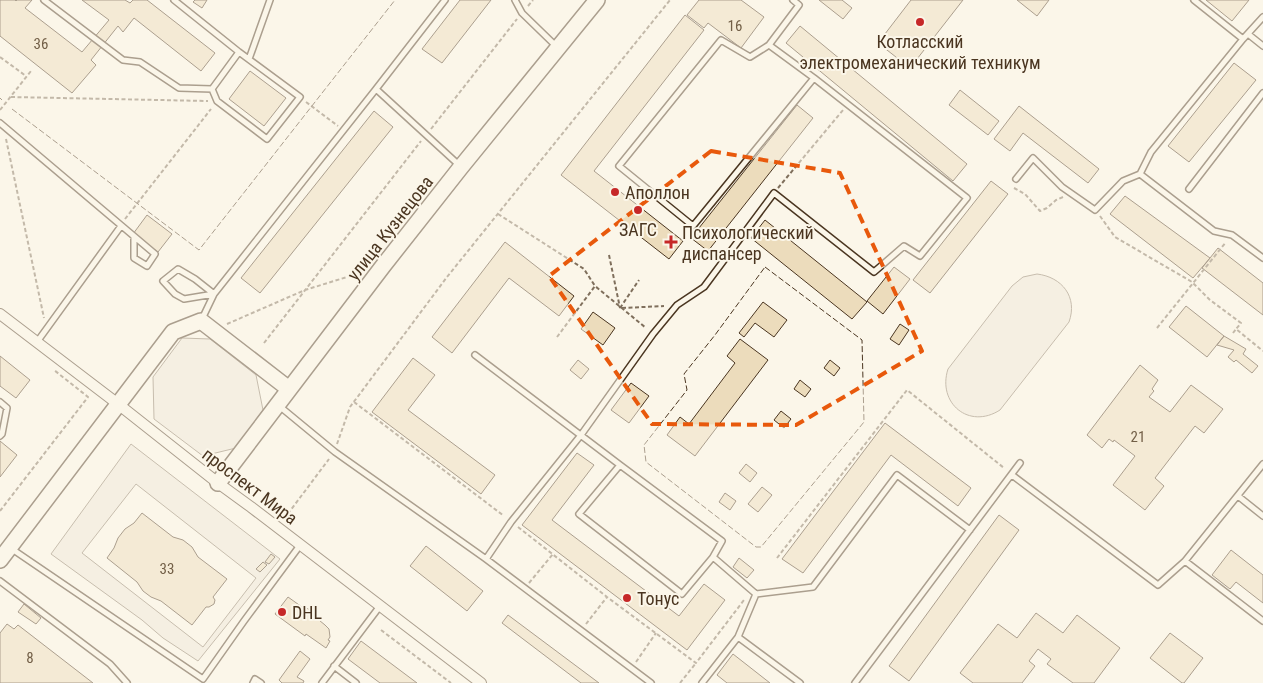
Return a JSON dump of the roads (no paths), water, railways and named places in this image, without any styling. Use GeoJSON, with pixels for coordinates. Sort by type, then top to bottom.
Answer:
{"type":"FeatureCollection","features":[{"type":"Feature","properties":{"kind":"street","name":"улица Кузнецова"},"geometry":{"type":"LineString","coordinates":[[218,483],[383,266],[597,0]]}},
{"type":"Feature","properties":{"kind":"street","name":"проспект Мира"},"geometry":{"type":"LineString","coordinates":[[0,314],[481,683]]}},
{"type":"Feature","properties":{"kind":"street"},"geometry":{"type":"LineString","coordinates":[[0,560],[173,332],[201,321],[289,389]]}},
{"type":"Feature","properties":{"kind":"lane"},"geometry":{"type":"LineString","coordinates":[[44,0],[123,60],[140,62],[179,88],[212,88]]}},
{"type":"Feature","properties":{"kind":"lane"},"geometry":{"type":"LineString","coordinates":[[174,0],[248,59],[300,97],[267,139],[218,101],[212,88]]}},
{"type":"Feature","properties":{"kind":"lane"},"geometry":{"type":"LineString","coordinates":[[248,59],[270,0]]}},
{"type":"Feature","properties":{"kind":"lane"},"geometry":{"type":"LineString","coordinates":[[201,321],[214,294],[445,0]]}},
{"type":"Feature","properties":{"kind":"lane"},"geometry":{"type":"LineString","coordinates":[[515,0],[522,13],[558,47]]}},
{"type":"Feature","properties":{"kind":"lane"},"geometry":{"type":"LineString","coordinates":[[793,0],[799,5],[770,45],[750,56],[721,40],[620,166],[693,226],[814,78]]}},
{"type":"Feature","properties":{"kind":"lane"},"geometry":{"type":"LineString","coordinates":[[1194,0],[1243,39]]}},
{"type":"Feature","properties":{"kind":"lane"},"geometry":{"type":"LineString","coordinates":[[1016,179],[1033,158],[1062,187],[1095,210],[1122,181],[1140,174],[1151,152],[1263,17]]}},
{"type":"Feature","properties":{"kind":"lane"},"geometry":{"type":"LineString","coordinates":[[1248,34],[1263,46]]}},
{"type":"Feature","properties":{"kind":"lane"},"geometry":{"type":"LineString","coordinates":[[486,559],[511,522],[581,435],[653,334],[677,306],[704,287],[774,193],[874,272],[904,246],[920,256],[967,198],[770,45]]}},
{"type":"Feature","properties":{"kind":"lane"},"geometry":{"type":"LineString","coordinates":[[212,88],[239,52]]}},
{"type":"Feature","properties":{"kind":"lane"},"geometry":{"type":"LineString","coordinates":[[376,88],[461,167]]}},
{"type":"Feature","properties":{"kind":"lane"},"geometry":{"type":"LineString","coordinates":[[1189,189],[1263,93]]}},
{"type":"Feature","properties":{"kind":"lane"},"geometry":{"type":"LineString","coordinates":[[2,124],[155,254],[147,266],[134,258],[134,237]]}},
{"type":"Feature","properties":{"kind":"lane"},"geometry":{"type":"LineString","coordinates":[[1140,174],[1214,231],[1232,234],[1263,258]]}},
{"type":"Feature","properties":{"kind":"lane"},"geometry":{"type":"LineString","coordinates":[[38,342],[121,226]]}},
{"type":"Feature","properties":{"kind":"lane"},"geometry":{"type":"LineString","coordinates":[[178,269],[214,294],[184,299],[175,294],[162,280],[178,269]]}},
{"type":"Feature","properties":{"kind":"lane"},"geometry":{"type":"LineString","coordinates":[[475,355],[722,541],[713,557],[682,594],[579,514],[620,465]]}},
{"type":"Feature","properties":{"kind":"lane"},"geometry":{"type":"LineString","coordinates":[[0,402],[8,408],[0,436]]}},
{"type":"Feature","properties":{"kind":"lane"},"geometry":{"type":"LineString","coordinates":[[277,405],[335,452],[486,559],[651,683]]}},
{"type":"Feature","properties":{"kind":"lane"},"geometry":{"type":"LineString","coordinates":[[855,683],[1020,463]]}},
{"type":"Feature","properties":{"kind":"lane"},"geometry":{"type":"LineString","coordinates":[[1012,475],[1158,585],[1185,562],[1263,464]]}},
{"type":"Feature","properties":{"kind":"lane"},"geometry":{"type":"LineString","coordinates":[[713,557],[756,594],[813,587],[897,475],[970,530]]}},
{"type":"Feature","properties":{"kind":"lane"},"geometry":{"type":"LineString","coordinates":[[1238,496],[1263,516]]}},
{"type":"Feature","properties":{"kind":"lane"},"geometry":{"type":"LineString","coordinates":[[10,547],[203,679],[301,544]]}},
{"type":"Feature","properties":{"kind":"lane"},"geometry":{"type":"LineString","coordinates":[[1185,562],[1263,621]]}},
{"type":"Feature","properties":{"kind":"lane"},"geometry":{"type":"LineString","coordinates":[[0,581],[110,664],[127,683]]}},
{"type":"Feature","properties":{"kind":"lane"},"geometry":{"type":"LineString","coordinates":[[702,683],[738,637],[756,594]]}},
{"type":"Feature","properties":{"kind":"lane"},"geometry":{"type":"LineString","coordinates":[[322,683],[380,606]]}},
{"type":"Feature","properties":{"kind":"lane"},"geometry":{"type":"LineString","coordinates":[[738,637],[800,683]]}},
{"type":"Feature","properties":{"kind":"lane"},"geometry":{"type":"LineString","coordinates":[[334,666],[356,683]]}},
{"type":"Feature","properties":{"kind":"lane"},"geometry":{"type":"LineString","coordinates":[[253,683],[255,679],[261,683]]}},
{"type":"Feature","properties":{"kind":"place","name":"Котласский электромеханический техникум"},"geometry":{"type":"Point","coordinates":[920,22]}},
{"type":"Feature","properties":{"kind":"place","name":"Аполлон"},"geometry":{"type":"Point","coordinates":[615,192]}},
{"type":"Feature","properties":{"kind":"place","name":"ЗАГС"},"geometry":{"type":"Point","coordinates":[638,210]}},
{"type":"Feature","properties":{"kind":"place","name":"Психологический диспансер"},"geometry":{"type":"Point","coordinates":[671,242]}},
{"type":"Feature","properties":{"kind":"place","name":"Тонус"},"geometry":{"type":"Point","coordinates":[627,598]}},
{"type":"Feature","properties":{"kind":"place","name":"DHL"},"geometry":{"type":"Point","coordinates":[282,612]}}]}
